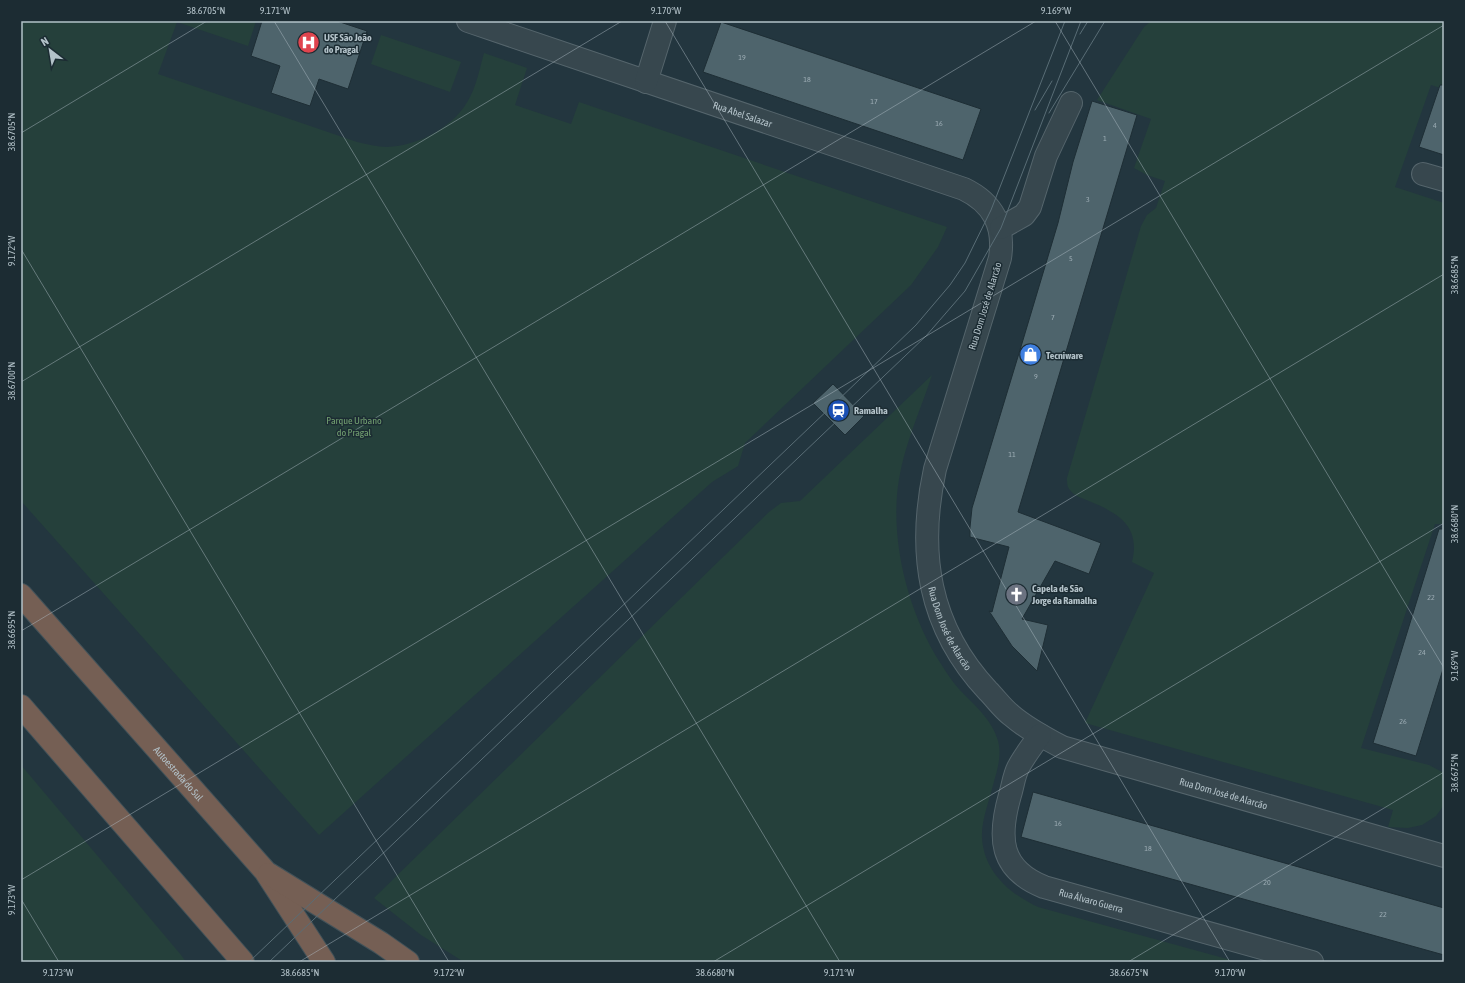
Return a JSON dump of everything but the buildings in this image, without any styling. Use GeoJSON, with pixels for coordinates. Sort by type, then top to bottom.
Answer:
{"type":"FeatureCollection","features":[{"type":"Feature","properties":{"kind":"highway","name":"Autoestrada do Sul"},"geometry":{"type":"LineString","coordinates":[[21,595],[265,872],[324,962]]}},
{"type":"Feature","properties":{"kind":"highway"},"geometry":{"type":"LineString","coordinates":[[21,706],[243,962]]}},
{"type":"Feature","properties":{"kind":"highway"},"geometry":{"type":"LineString","coordinates":[[265,872],[381,943],[408,962]]}},
{"type":"Feature","properties":{"kind":"street","name":"Rua Abel Salazar"},"geometry":{"type":"LineString","coordinates":[[468,21],[964,189],[984,202],[1001,228]]}},
{"type":"Feature","properties":{"kind":"street"},"geometry":{"type":"LineString","coordinates":[[646,82],[665,21]]}},
{"type":"Feature","properties":{"kind":"street"},"geometry":{"type":"LineString","coordinates":[[1001,228],[1024,215],[1030,207],[1046,156],[1071,103]]}},
{"type":"Feature","properties":{"kind":"street"},"geometry":{"type":"LineString","coordinates":[[1423,174],[1444,180]]}},
{"type":"Feature","properties":{"kind":"street","name":"Rua Dom José de Alarcão"},"geometry":{"type":"LineString","coordinates":[[1001,228],[1002,247],[1000,258],[933,476],[926,525],[926,553],[935,600],[943,624],[957,651],[979,681],[1005,709],[1040,735],[1062,747],[1444,855]]}},
{"type":"Feature","properties":{"kind":"street","name":"Rua Álvaro Guerra"},"geometry":{"type":"LineString","coordinates":[[1040,735],[1018,767],[1002,827],[1007,853],[1016,869],[1024,876],[1044,887],[1312,962]]}},
{"type":"Feature","properties":{"kind":"green space","name":"Parque Urbano do Pragal"},"geometry":{"type":"Polygon","coordinates":[[[21,21],[256,21],[248,46],[177,22],[158,74],[357,142],[383,147],[412,143],[435,132],[456,117],[470,97],[484,53],[527,68],[515,105],[571,124],[579,102],[947,227],[938,247],[911,285],[745,443],[738,466],[712,482],[319,835],[21,501],[21,21]]]}},
{"type":"Feature","properties":{"kind":"green space"},"geometry":{"type":"Polygon","coordinates":[[[1151,21],[1444,21],[1444,89],[1431,85],[1395,187],[1444,203],[1444,524],[1435,524],[1361,748],[1429,765],[1444,773],[1444,805],[1436,816],[1422,825],[1408,828],[1388,827],[1393,810],[1085,723],[1154,573],[1132,562],[1134,550],[1133,539],[1125,522],[1118,516],[1100,506],[1078,497],[1072,492],[1067,484],[1067,478],[1141,226],[1147,215],[1156,208],[1165,181],[1147,175],[1134,168],[1151,119],[1097,100],[1144,27],[1151,21]]]}},
{"type":"Feature","properties":{"kind":"green space"},"geometry":{"type":"Polygon","coordinates":[[[381,35],[461,62],[450,92],[371,64],[381,35]]]}},
{"type":"Feature","properties":{"kind":"green space"},"geometry":{"type":"Polygon","coordinates":[[[932,375],[909,439],[899,479],[897,526],[899,550],[911,599],[929,644],[958,688],[987,719],[998,741],[998,763],[984,818],[982,832],[984,850],[993,871],[1000,880],[1018,896],[1038,907],[1238,962],[464,962],[421,935],[374,898],[769,512],[781,503],[800,501],[932,375]]]}},
{"type":"Feature","properties":{"kind":"green space"},"geometry":{"type":"Polygon","coordinates":[[[21,765],[181,955],[186,962],[21,962],[21,765]]]}},
{"type":"Feature","properties":{"kind":"tram line"},"geometry":{"type":"LineString","coordinates":[[249,962],[916,325],[950,285],[965,263],[991,210],[1065,21]]}},
{"type":"Feature","properties":{"kind":"tram line"},"geometry":{"type":"LineString","coordinates":[[269,962],[926,336],[965,291],[1001,228],[1081,21]]}},
{"type":"Feature","properties":{"kind":"tram line"},"geometry":{"type":"LineString","coordinates":[[1080,34],[1088,21]]}},
{"type":"Feature","properties":{"kind":"tram line"},"geometry":{"type":"LineString","coordinates":[[1049,113],[1105,21]]}},
{"type":"Feature","properties":{"kind":"tram line"},"geometry":{"type":"LineString","coordinates":[[1035,110],[1052,81]]}},
{"type":"Feature","properties":{"kind":"place","name":"USF São João do Pragal"},"geometry":{"type":"Point","coordinates":[309,43]}},
{"type":"Feature","properties":{"kind":"place","name":"Tecniware"},"geometry":{"type":"Point","coordinates":[1030,355]}},
{"type":"Feature","properties":{"kind":"place","name":"Ramalha"},"geometry":{"type":"Point","coordinates":[838,410]}},
{"type":"Feature","properties":{"kind":"place","name":"Capela de São Jorge da Ramalha"},"geometry":{"type":"Point","coordinates":[1016,594]}}]}
